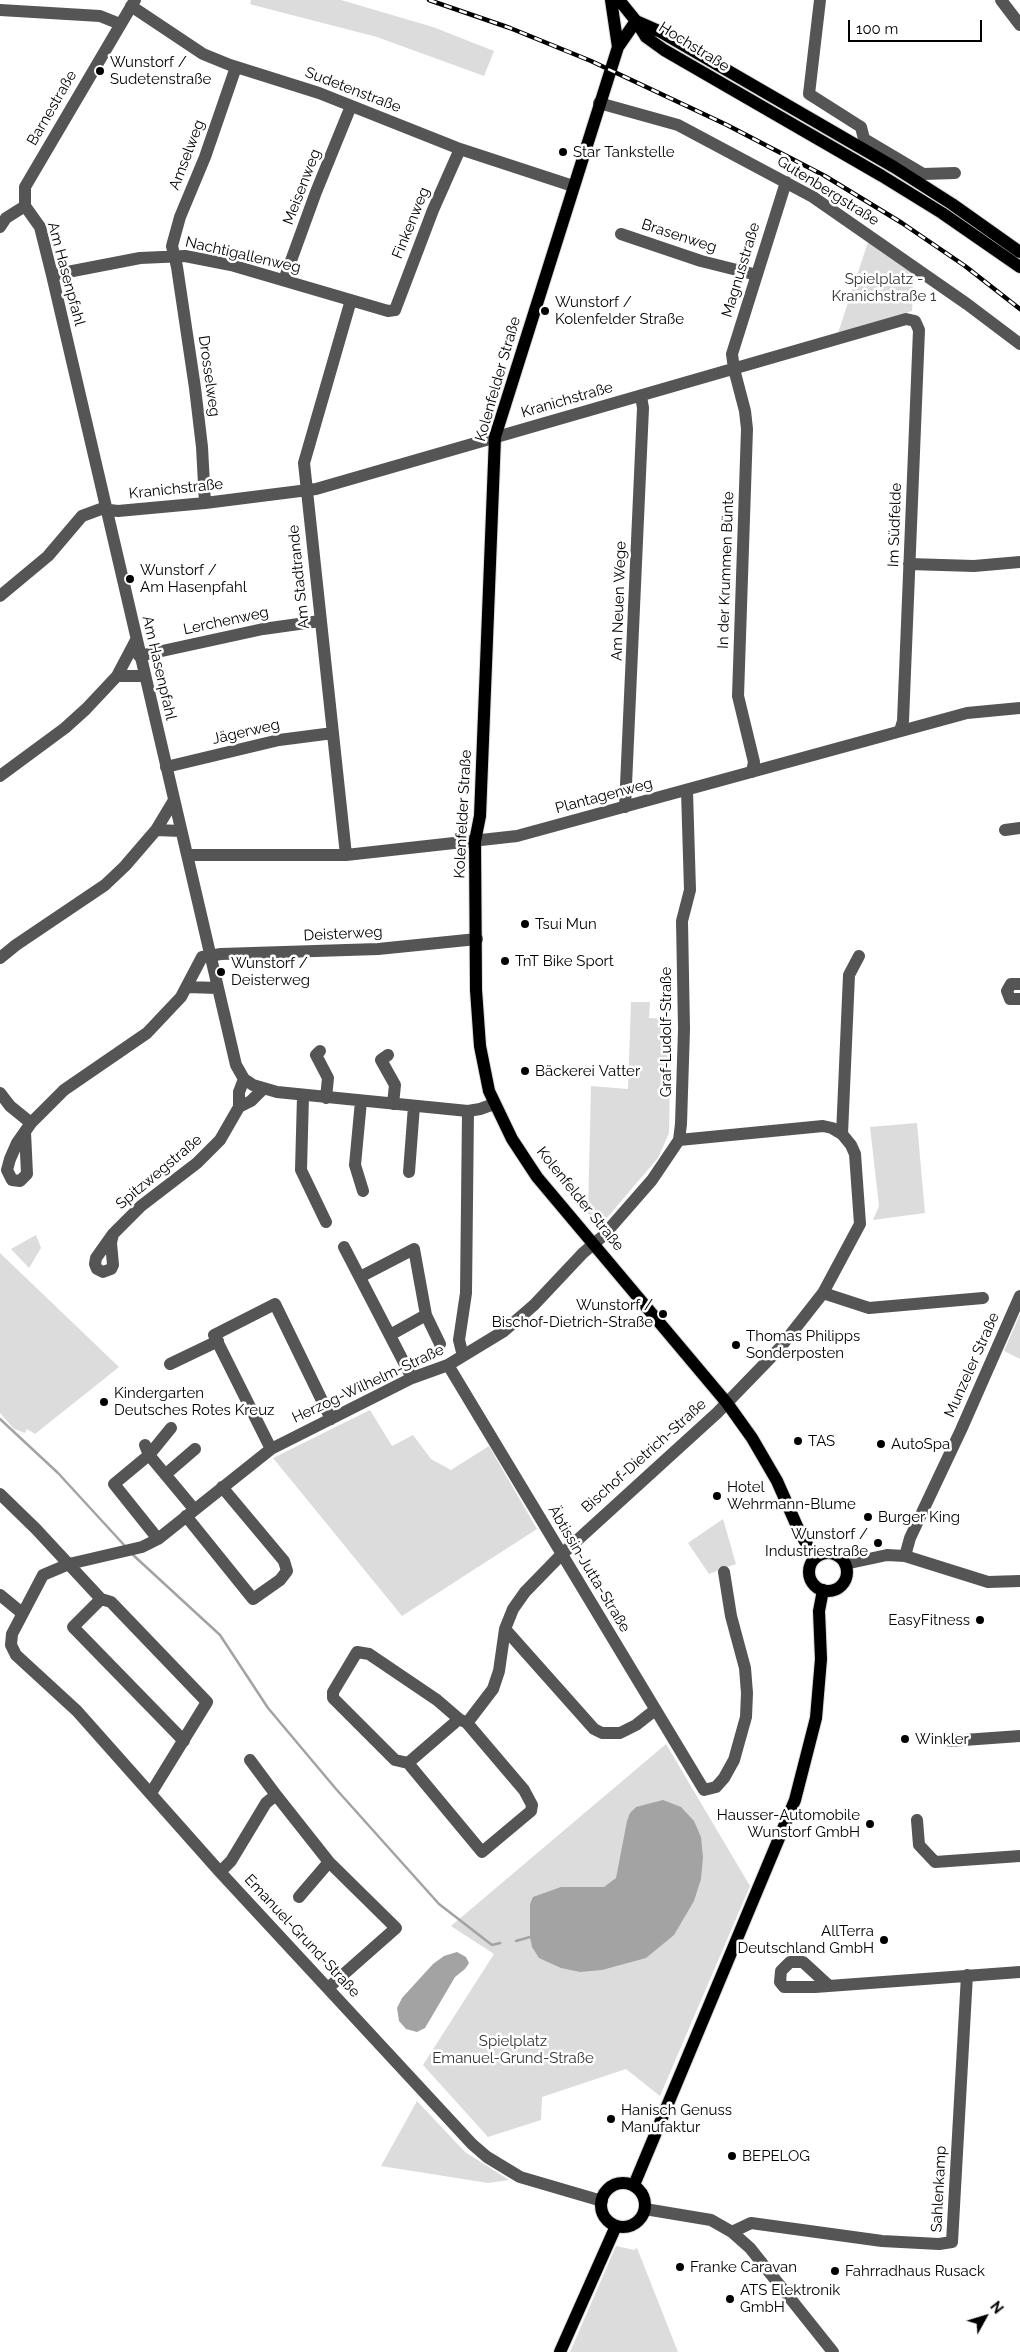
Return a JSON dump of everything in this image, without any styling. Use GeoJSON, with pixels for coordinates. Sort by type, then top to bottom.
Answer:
{"type":"FeatureCollection","features":[{"type":"Feature","properties":{"kind":"main road"},"geometry":{"type":"LineString","coordinates":[[612,0],[618,47]]}},
{"type":"Feature","properties":{"kind":"main road"},"geometry":{"type":"LineString","coordinates":[[619,0],[636,21]]}},
{"type":"Feature","properties":{"kind":"main road","name":"Kolenfelder Straße"},"geometry":{"type":"LineString","coordinates":[[636,21],[618,47],[599,103],[495,437],[480,816],[475,841],[476,990],[480,1046],[486,1082],[494,1104],[512,1139],[537,1177],[727,1402],[752,1438],[777,1481],[800,1533],[816,1558]]}},
{"type":"Feature","properties":{"kind":"main road","name":"Hochstraße"},"geometry":{"type":"LineString","coordinates":[[636,21],[653,27],[894,167],[952,204],[1020,252]]}},
{"type":"Feature","properties":{"kind":"main road","name":"Hochstraße"},"geometry":{"type":"LineString","coordinates":[[636,21],[646,37],[664,50],[882,176],[942,213],[1020,267]]}},
{"type":"Feature","properties":{"kind":"main road"},"geometry":{"type":"LineString","coordinates":[[826,1553],[837,1556],[845,1564],[846,1576],[844,1581],[835,1589],[824,1590],[814,1584],[809,1573],[812,1562],[826,1553]]}},
{"type":"Feature","properties":{"kind":"main road"},"geometry":{"type":"LineString","coordinates":[[634,2185],[796,1800],[816,1718],[821,1659],[819,1611],[824,1590]]}},
{"type":"Feature","properties":{"kind":"main road"},"geometry":{"type":"LineString","coordinates":[[620,2183],[634,2185],[643,2195],[645,2209],[643,2216],[631,2225],[616,2226],[603,2213],[602,2201],[608,2189],[614,2185],[620,2183]]}},
{"type":"Feature","properties":{"kind":"main road"},"geometry":{"type":"LineString","coordinates":[[560,2352],[616,2226]]}},
{"type":"Feature","properties":{"kind":"street"},"geometry":{"type":"LineString","coordinates":[[820,0],[809,94],[860,127],[864,139],[923,174],[955,173]]}},
{"type":"Feature","properties":{"kind":"street"},"geometry":{"type":"LineString","coordinates":[[1001,0],[1020,25]]}},
{"type":"Feature","properties":{"kind":"street","name":"Barnestraße"},"geometry":{"type":"LineString","coordinates":[[25,206],[26,187],[133,3]]}},
{"type":"Feature","properties":{"kind":"street","name":"Sudetenstraße"},"geometry":{"type":"LineString","coordinates":[[133,3],[203,54],[236,67],[277,78],[460,149],[573,186]]}},
{"type":"Feature","properties":{"kind":"street"},"geometry":{"type":"LineString","coordinates":[[0,10],[100,16],[120,24]]}},
{"type":"Feature","properties":{"kind":"street","name":"Amselweg"},"geometry":{"type":"LineString","coordinates":[[172,255],[173,237],[205,157],[236,67]]}},
{"type":"Feature","properties":{"kind":"street","name":"Gutenbergstraße"},"geometry":{"type":"LineString","coordinates":[[599,103],[678,125],[813,197],[916,268],[1020,344]]}},
{"type":"Feature","properties":{"kind":"street","name":"Meisenweg"},"geometry":{"type":"LineString","coordinates":[[284,280],[316,192],[351,106]]}},
{"type":"Feature","properties":{"kind":"street","name":"Finkenweg"},"geometry":{"type":"LineString","coordinates":[[395,310],[433,210],[460,149]]}},
{"type":"Feature","properties":{"kind":"street","name":"Magnusstraße"},"geometry":{"type":"LineString","coordinates":[[734,369],[732,354],[786,182]]}},
{"type":"Feature","properties":{"kind":"street"},"geometry":{"type":"LineString","coordinates":[[0,227],[6,218],[25,206]]}},
{"type":"Feature","properties":{"kind":"street","name":"Am Hasenpfahl"},"geometry":{"type":"LineString","coordinates":[[25,206],[40,227],[233,1055],[236,1066],[244,1079]]}},
{"type":"Feature","properties":{"kind":"street","name":"Brasenweg"},"geometry":{"type":"LineString","coordinates":[[621,234],[701,261],[757,275]]}},
{"type":"Feature","properties":{"kind":"street","name":"Nachtigallenweg"},"geometry":{"type":"LineString","coordinates":[[52,275],[112,263],[172,255],[185,256],[231,265],[388,311],[395,310]]}},
{"type":"Feature","properties":{"kind":"street","name":"Drosselweg"},"geometry":{"type":"LineString","coordinates":[[172,255],[177,267],[195,388],[202,447],[205,503]]}},
{"type":"Feature","properties":{"kind":"street","name":"Am Stadtrande"},"geometry":{"type":"LineString","coordinates":[[346,855],[304,463],[351,300]]}},
{"type":"Feature","properties":{"kind":"street","name":"Kranichstraße"},"geometry":{"type":"LineString","coordinates":[[0,596],[48,556],[82,516],[101,509],[118,511],[205,503],[306,490],[906,319],[915,321]]}},
{"type":"Feature","properties":{"kind":"street","name":"Im Südfelde"},"geometry":{"type":"LineString","coordinates":[[900,731],[903,722],[918,330],[915,321]]}},
{"type":"Feature","properties":{"kind":"street","name":"In der Krummen Bünte"},"geometry":{"type":"LineString","coordinates":[[734,369],[745,411],[747,429],[738,696],[754,762],[752,772]]}},
{"type":"Feature","properties":{"kind":"street","name":"Am Neuen Wege"},"geometry":{"type":"LineString","coordinates":[[625,807],[643,408],[641,396]]}},
{"type":"Feature","properties":{"kind":"street"},"geometry":{"type":"LineString","coordinates":[[909,564],[974,566],[1020,562]]}},
{"type":"Feature","properties":{"kind":"street","name":"Lerchenweg"},"geometry":{"type":"LineString","coordinates":[[139,656],[263,629],[320,621]]}},
{"type":"Feature","properties":{"kind":"street"},"geometry":{"type":"LineString","coordinates":[[0,776],[65,728],[86,709],[117,676],[136,640]]}},
{"type":"Feature","properties":{"kind":"street"},"geometry":{"type":"LineString","coordinates":[[117,676],[144,676]]}},
{"type":"Feature","properties":{"kind":"street","name":"Plantagenweg"},"geometry":{"type":"LineString","coordinates":[[187,855],[346,855],[517,836],[967,713],[1020,708]]}},
{"type":"Feature","properties":{"kind":"street","name":"Jägerweg"},"geometry":{"type":"LineString","coordinates":[[166,767],[279,740],[333,733]]}},
{"type":"Feature","properties":{"kind":"street","name":"Graf-Ludolf-Straße"},"geometry":{"type":"LineString","coordinates":[[679,1140],[684,1029],[682,921],[690,890],[687,791]]}},
{"type":"Feature","properties":{"kind":"street"},"geometry":{"type":"LineString","coordinates":[[0,958],[16,945],[105,885],[125,866],[156,830],[174,800]]}},
{"type":"Feature","properties":{"kind":"street"},"geometry":{"type":"LineString","coordinates":[[1005,830],[1020,828]]}},
{"type":"Feature","properties":{"kind":"street"},"geometry":{"type":"LineString","coordinates":[[156,830],[181,831]]}},
{"type":"Feature","properties":{"kind":"street","name":"Deisterweg"},"geometry":{"type":"LineString","coordinates":[[210,955],[378,949],[477,939]]}},
{"type":"Feature","properties":{"kind":"street"},"geometry":{"type":"LineString","coordinates":[[0,1093],[28,1127],[64,1090],[147,1033],[188,987],[202,957],[210,955]]}},
{"type":"Feature","properties":{"kind":"street"},"geometry":{"type":"LineString","coordinates":[[594,1244],[652,1180],[679,1140],[823,1126],[842,1134],[849,976],[859,956]]}},
{"type":"Feature","properties":{"kind":"street"},"geometry":{"type":"LineString","coordinates":[[1020,984],[1011,984],[1007,992],[1010,999],[1020,999]]}},
{"type":"Feature","properties":{"kind":"street"},"geometry":{"type":"LineString","coordinates":[[188,987],[218,988]]}},
{"type":"Feature","properties":{"kind":"street"},"geometry":{"type":"LineString","coordinates":[[320,1051],[316,1055],[328,1078],[326,1098]]}},
{"type":"Feature","properties":{"kind":"street"},"geometry":{"type":"LineString","coordinates":[[388,1054],[381,1060],[394,1085],[393,1104]]}},
{"type":"Feature","properties":{"kind":"street"},"geometry":{"type":"LineString","coordinates":[[244,1079],[262,1089],[303,1096],[468,1111],[480,1110],[494,1104]]}},
{"type":"Feature","properties":{"kind":"street","name":"Spitzwegstraße"},"geometry":{"type":"LineString","coordinates":[[113,1234],[141,1206],[211,1150],[220,1140],[239,1107],[239,1092],[244,1079]]}},
{"type":"Feature","properties":{"kind":"street","name":"Spitzwegstraße"},"geometry":{"type":"LineString","coordinates":[[239,1107],[251,1101],[262,1089]]}},
{"type":"Feature","properties":{"kind":"street"},"geometry":{"type":"LineString","coordinates":[[303,1096],[301,1170],[326,1222]]}},
{"type":"Feature","properties":{"kind":"street"},"geometry":{"type":"LineString","coordinates":[[361,1101],[355,1165],[363,1191]]}},
{"type":"Feature","properties":{"kind":"street"},"geometry":{"type":"LineString","coordinates":[[410,1172],[414,1106]]}},
{"type":"Feature","properties":{"kind":"street","name":"Herzog-Wilhelm-Straße"},"geometry":{"type":"LineString","coordinates":[[464,1356],[459,1340],[466,1294],[468,1111]]}},
{"type":"Feature","properties":{"kind":"street","name":"Bischof-Dietrich-Straße"},"geometry":{"type":"LineString","coordinates":[[408,1763],[463,1721],[493,1689],[499,1671],[505,1629],[513,1609],[525,1592],[561,1555],[727,1402],[779,1349],[823,1294],[860,1224],[855,1154],[851,1145],[842,1134]]}},
{"type":"Feature","properties":{"kind":"street","name":"Herzog-Wilhelm-Straße"},"geometry":{"type":"LineString","coordinates":[[5,1646],[42,1575],[69,1564],[130,1550],[158,1539],[271,1449],[412,1378],[448,1365],[464,1356],[504,1331],[594,1244]]}},
{"type":"Feature","properties":{"kind":"street"},"geometry":{"type":"LineString","coordinates":[[344,1247],[412,1378]]}},
{"type":"Feature","properties":{"kind":"street"},"geometry":{"type":"LineString","coordinates":[[360,1277],[414,1248],[426,1316],[440,1344]]}},
{"type":"Feature","properties":{"kind":"street"},"geometry":{"type":"LineString","coordinates":[[823,1294],[869,1308],[983,1298]]}},
{"type":"Feature","properties":{"kind":"street","name":"Munzeler Straße"},"geometry":{"type":"LineString","coordinates":[[905,1556],[910,1538],[961,1430],[1020,1296]]}},
{"type":"Feature","properties":{"kind":"street"},"geometry":{"type":"LineString","coordinates":[[271,1449],[214,1335],[275,1304],[331,1418]]}},
{"type":"Feature","properties":{"kind":"street"},"geometry":{"type":"LineString","coordinates":[[390,1335],[426,1316]]}},
{"type":"Feature","properties":{"kind":"street"},"geometry":{"type":"LineString","coordinates":[[170,1364],[218,1341]]}},
{"type":"Feature","properties":{"kind":"street","name":"Äbtissin-Jutta-Straße"},"geometry":{"type":"LineString","coordinates":[[448,1365],[704,1790],[716,1787],[729,1769],[742,1738],[746,1717],[748,1692],[745,1668],[731,1616],[724,1572]]}},
{"type":"Feature","properties":{"kind":"street"},"geometry":{"type":"LineString","coordinates":[[158,1539],[114,1484],[171,1428]]}},
{"type":"Feature","properties":{"kind":"street"},"geometry":{"type":"LineString","coordinates":[[166,1474],[195,1449]]}},
{"type":"Feature","properties":{"kind":"street"},"geometry":{"type":"LineString","coordinates":[[147,1450],[166,1474],[190,1512],[253,1599],[280,1580],[287,1572],[284,1561],[222,1487]]}},
{"type":"Feature","properties":{"kind":"street"},"geometry":{"type":"LineString","coordinates":[[0,1494],[36,1528],[101,1599],[111,1602],[207,1702],[151,1793]]}},
{"type":"Feature","properties":{"kind":"street"},"geometry":{"type":"LineString","coordinates":[[845,1564],[887,1555],[905,1556],[988,1582],[1020,1581]]}},
{"type":"Feature","properties":{"kind":"street"},"geometry":{"type":"LineString","coordinates":[[0,1595],[22,1614]]}},
{"type":"Feature","properties":{"kind":"street"},"geometry":{"type":"LineString","coordinates":[[101,1599],[73,1627],[184,1741]]}},
{"type":"Feature","properties":{"kind":"street"},"geometry":{"type":"LineString","coordinates":[[505,1629],[594,1729],[602,1733],[620,1733],[636,1725],[655,1710]]}},
{"type":"Feature","properties":{"kind":"street","name":"Emanuel-Grund-Straße"},"geometry":{"type":"LineString","coordinates":[[5,1646],[77,1711],[220,1872],[462,2134],[487,2157],[520,2177],[602,2201]]}},
{"type":"Feature","properties":{"kind":"street"},"geometry":{"type":"LineString","coordinates":[[358,1652],[369,1654],[437,1700],[463,1721],[524,1790],[532,1805],[531,1811],[482,1852],[408,1763],[395,1760],[333,1698],[333,1692],[358,1652]]}},
{"type":"Feature","properties":{"kind":"street"},"geometry":{"type":"LineString","coordinates":[[950,1741],[1020,1736]]}},
{"type":"Feature","properties":{"kind":"street"},"geometry":{"type":"LineString","coordinates":[[250,1760],[328,1862],[396,1928],[328,1988]]}},
{"type":"Feature","properties":{"kind":"street"},"geometry":{"type":"LineString","coordinates":[[220,1872],[231,1861],[266,1802],[276,1796]]}},
{"type":"Feature","properties":{"kind":"street"},"geometry":{"type":"LineString","coordinates":[[918,1820],[919,1845],[935,1862],[1020,1856]]}},
{"type":"Feature","properties":{"kind":"street"},"geometry":{"type":"LineString","coordinates":[[298,1897],[328,1862]]}},
{"type":"Feature","properties":{"kind":"street"},"geometry":{"type":"LineString","coordinates":[[828,1985],[1020,1972]]}},
{"type":"Feature","properties":{"kind":"street","name":"Sahlenkamp"},"geometry":{"type":"LineString","coordinates":[[732,2232],[751,2224],[874,2240],[939,2244],[952,2242],[967,1975]]}},
{"type":"Feature","properties":{"kind":"street"},"geometry":{"type":"LineString","coordinates":[[645,2209],[711,2220],[732,2232],[750,2248],[833,2352]]}},
{"type":"Feature","properties":{"kind":"green space"},"geometry":{"type":"Polygon","coordinates":[[[251,0],[341,0],[433,27],[494,51],[484,76],[377,37],[253,5],[250,4],[251,0]]]}},
{"type":"Feature","properties":{"kind":"green space","name":"Spielplatz - Kranichstraße 1"},"geometry":{"type":"Polygon","coordinates":[[[869,239],[907,264],[914,275],[912,311],[838,333],[869,239]]]}},
{"type":"Feature","properties":{"kind":"green space"},"geometry":{"type":"Polygon","coordinates":[[[631,1002],[650,1002],[649,1018],[671,1019],[669,1133],[658,1158],[605,1220],[592,1219],[588,1214],[591,1086],[628,1089],[631,1002]]]}},
{"type":"Feature","properties":{"kind":"green space"},"geometry":{"type":"Polygon","coordinates":[[[917,1123],[925,1213],[873,1220],[879,1206],[870,1127],[917,1123]]]}},
{"type":"Feature","properties":{"kind":"green space"},"geometry":{"type":"Polygon","coordinates":[[[36,1235],[41,1248],[29,1268],[11,1249],[36,1235]]]}},
{"type":"Feature","properties":{"kind":"green space"},"geometry":{"type":"Polygon","coordinates":[[[0,1253],[119,1367],[35,1434],[27,1429],[25,1433],[14,1429],[0,1413],[0,1253]]]}},
{"type":"Feature","properties":{"kind":"green space"},"geometry":{"type":"Polygon","coordinates":[[[1020,1314],[1020,1359],[1004,1351],[1020,1314]]]}},
{"type":"Feature","properties":{"kind":"green space"},"geometry":{"type":"Polygon","coordinates":[[[370,1410],[392,1446],[413,1435],[431,1459],[451,1470],[489,1446],[537,1529],[402,1616],[273,1458],[370,1410]]]}},
{"type":"Feature","properties":{"kind":"green space"},"geometry":{"type":"Polygon","coordinates":[[[723,1519],[736,1564],[709,1574],[688,1543],[723,1519]]]}},
{"type":"Feature","properties":{"kind":"green space","name":"Spielplatz Emanuel-Grund-Straße"},"geometry":{"type":"Polygon","coordinates":[[[666,1744],[750,1886],[660,2096],[626,2069],[542,2097],[541,2120],[488,2137],[423,2065],[494,1954],[451,1926],[666,1744]]]}},
{"type":"Feature","properties":{"kind":"green space"},"geometry":{"type":"Polygon","coordinates":[[[417,2101],[465,2152],[509,2180],[488,2183],[381,2166],[417,2101]]]}},
{"type":"Feature","properties":{"kind":"green space"},"geometry":{"type":"Polygon","coordinates":[[[616,2246],[634,2250],[637,2248],[678,2352],[570,2352],[616,2246]]]}},
{"type":"Feature","properties":{"kind":"shaded area"},"geometry":{"type":"Polygon","coordinates":[[[663,1800],[681,1807],[694,1821],[701,1837],[703,1857],[701,1879],[694,1901],[674,1935],[646,1958],[602,1970],[580,1972],[561,1968],[539,1958],[532,1947],[530,1937],[530,1904],[533,1897],[561,1887],[604,1887],[616,1878],[630,1813],[636,1807],[663,1800]]]}},
{"type":"Feature","properties":{"kind":"shaded area"},"geometry":{"type":"Polygon","coordinates":[[[457,1952],[466,1957],[469,1963],[455,1977],[425,2028],[417,2032],[406,2029],[399,2021],[397,2008],[402,1998],[433,1964],[444,1956],[457,1952]]]}},
{"type":"Feature","properties":{"kind":"waterway"},"geometry":{"type":"LineString","coordinates":[[0,1419],[58,1473],[125,1546]]}},
{"type":"Feature","properties":{"kind":"waterway"},"geometry":{"type":"LineString","coordinates":[[132,1554],[220,1635],[268,1708],[336,1789],[439,1904],[492,1945],[500,1943]]}},
{"type":"Feature","properties":{"kind":"waterway"},"geometry":{"type":"LineString","coordinates":[[516,1941],[530,1937]]}},
{"type":"Feature","properties":{"kind":"railway"},"geometry":{"type":"LineString","coordinates":[[429,0],[510,28],[591,61],[727,125],[825,176],[902,223],[965,266],[1020,309]]}},
{"type":"Feature","properties":{"kind":"place","name":"Wunstorf / Sudetenstraße"},"geometry":{"type":"Point","coordinates":[100,71]}},
{"type":"Feature","properties":{"kind":"place","name":"Star Tankstelle"},"geometry":{"type":"Point","coordinates":[563,152]}},
{"type":"Feature","properties":{"kind":"place","name":"Wunstorf / Kolenfelder Straße"},"geometry":{"type":"Point","coordinates":[545,311]}},
{"type":"Feature","properties":{"kind":"place","name":"Wunstorf / Am Hasenpfahl"},"geometry":{"type":"Point","coordinates":[130,579]}},
{"type":"Feature","properties":{"kind":"place","name":"Tsui Mun"},"geometry":{"type":"Point","coordinates":[525,924]}},
{"type":"Feature","properties":{"kind":"place","name":"TnT Bike Sport"},"geometry":{"type":"Point","coordinates":[505,961]}},
{"type":"Feature","properties":{"kind":"place","name":"Wunstorf / Deisterweg"},"geometry":{"type":"Point","coordinates":[221,972]}},
{"type":"Feature","properties":{"kind":"place","name":"Bäckerei Vatter"},"geometry":{"type":"Point","coordinates":[525,1071]}},
{"type":"Feature","properties":{"kind":"place","name":"Wunstorf / Bischof-Dietrich-Straße"},"geometry":{"type":"Point","coordinates":[663,1314]}},
{"type":"Feature","properties":{"kind":"place","name":"Thomas Philipps Sonderposten"},"geometry":{"type":"Point","coordinates":[736,1345]}},
{"type":"Feature","properties":{"kind":"place","name":"Kindergarten Deutsches Rotes Kreuz"},"geometry":{"type":"Point","coordinates":[104,1402]}},
{"type":"Feature","properties":{"kind":"place","name":"TAS"},"geometry":{"type":"Point","coordinates":[798,1441]}},
{"type":"Feature","properties":{"kind":"place","name":"AutoSpa"},"geometry":{"type":"Point","coordinates":[881,1444]}},
{"type":"Feature","properties":{"kind":"place","name":"Hotel Wehrmann-Blume"},"geometry":{"type":"Point","coordinates":[717,1496]}},
{"type":"Feature","properties":{"kind":"place","name":"Burger King"},"geometry":{"type":"Point","coordinates":[868,1517]}},
{"type":"Feature","properties":{"kind":"place","name":"Wunstorf / Industriestraße"},"geometry":{"type":"Point","coordinates":[878,1543]}},
{"type":"Feature","properties":{"kind":"place","name":"EasyFitness"},"geometry":{"type":"Point","coordinates":[980,1620]}},
{"type":"Feature","properties":{"kind":"place","name":"Winkler"},"geometry":{"type":"Point","coordinates":[905,1739]}},
{"type":"Feature","properties":{"kind":"place","name":"Hausser-Automobile Wunstorf GmbH"},"geometry":{"type":"Point","coordinates":[870,1824]}},
{"type":"Feature","properties":{"kind":"place","name":"AllTerra Deutschland GmbH"},"geometry":{"type":"Point","coordinates":[884,1940]}},
{"type":"Feature","properties":{"kind":"place","name":"Hanisch Genuss Manufaktur"},"geometry":{"type":"Point","coordinates":[611,2119]}},
{"type":"Feature","properties":{"kind":"place","name":"BEPELOG"},"geometry":{"type":"Point","coordinates":[732,2156]}},
{"type":"Feature","properties":{"kind":"place","name":"Franke Caravan"},"geometry":{"type":"Point","coordinates":[680,2267]}},
{"type":"Feature","properties":{"kind":"place","name":"Fahrradhaus Rusack"},"geometry":{"type":"Point","coordinates":[835,2271]}},
{"type":"Feature","properties":{"kind":"place","name":"ATS Elektronik GmbH"},"geometry":{"type":"Point","coordinates":[730,2299]}}]}
